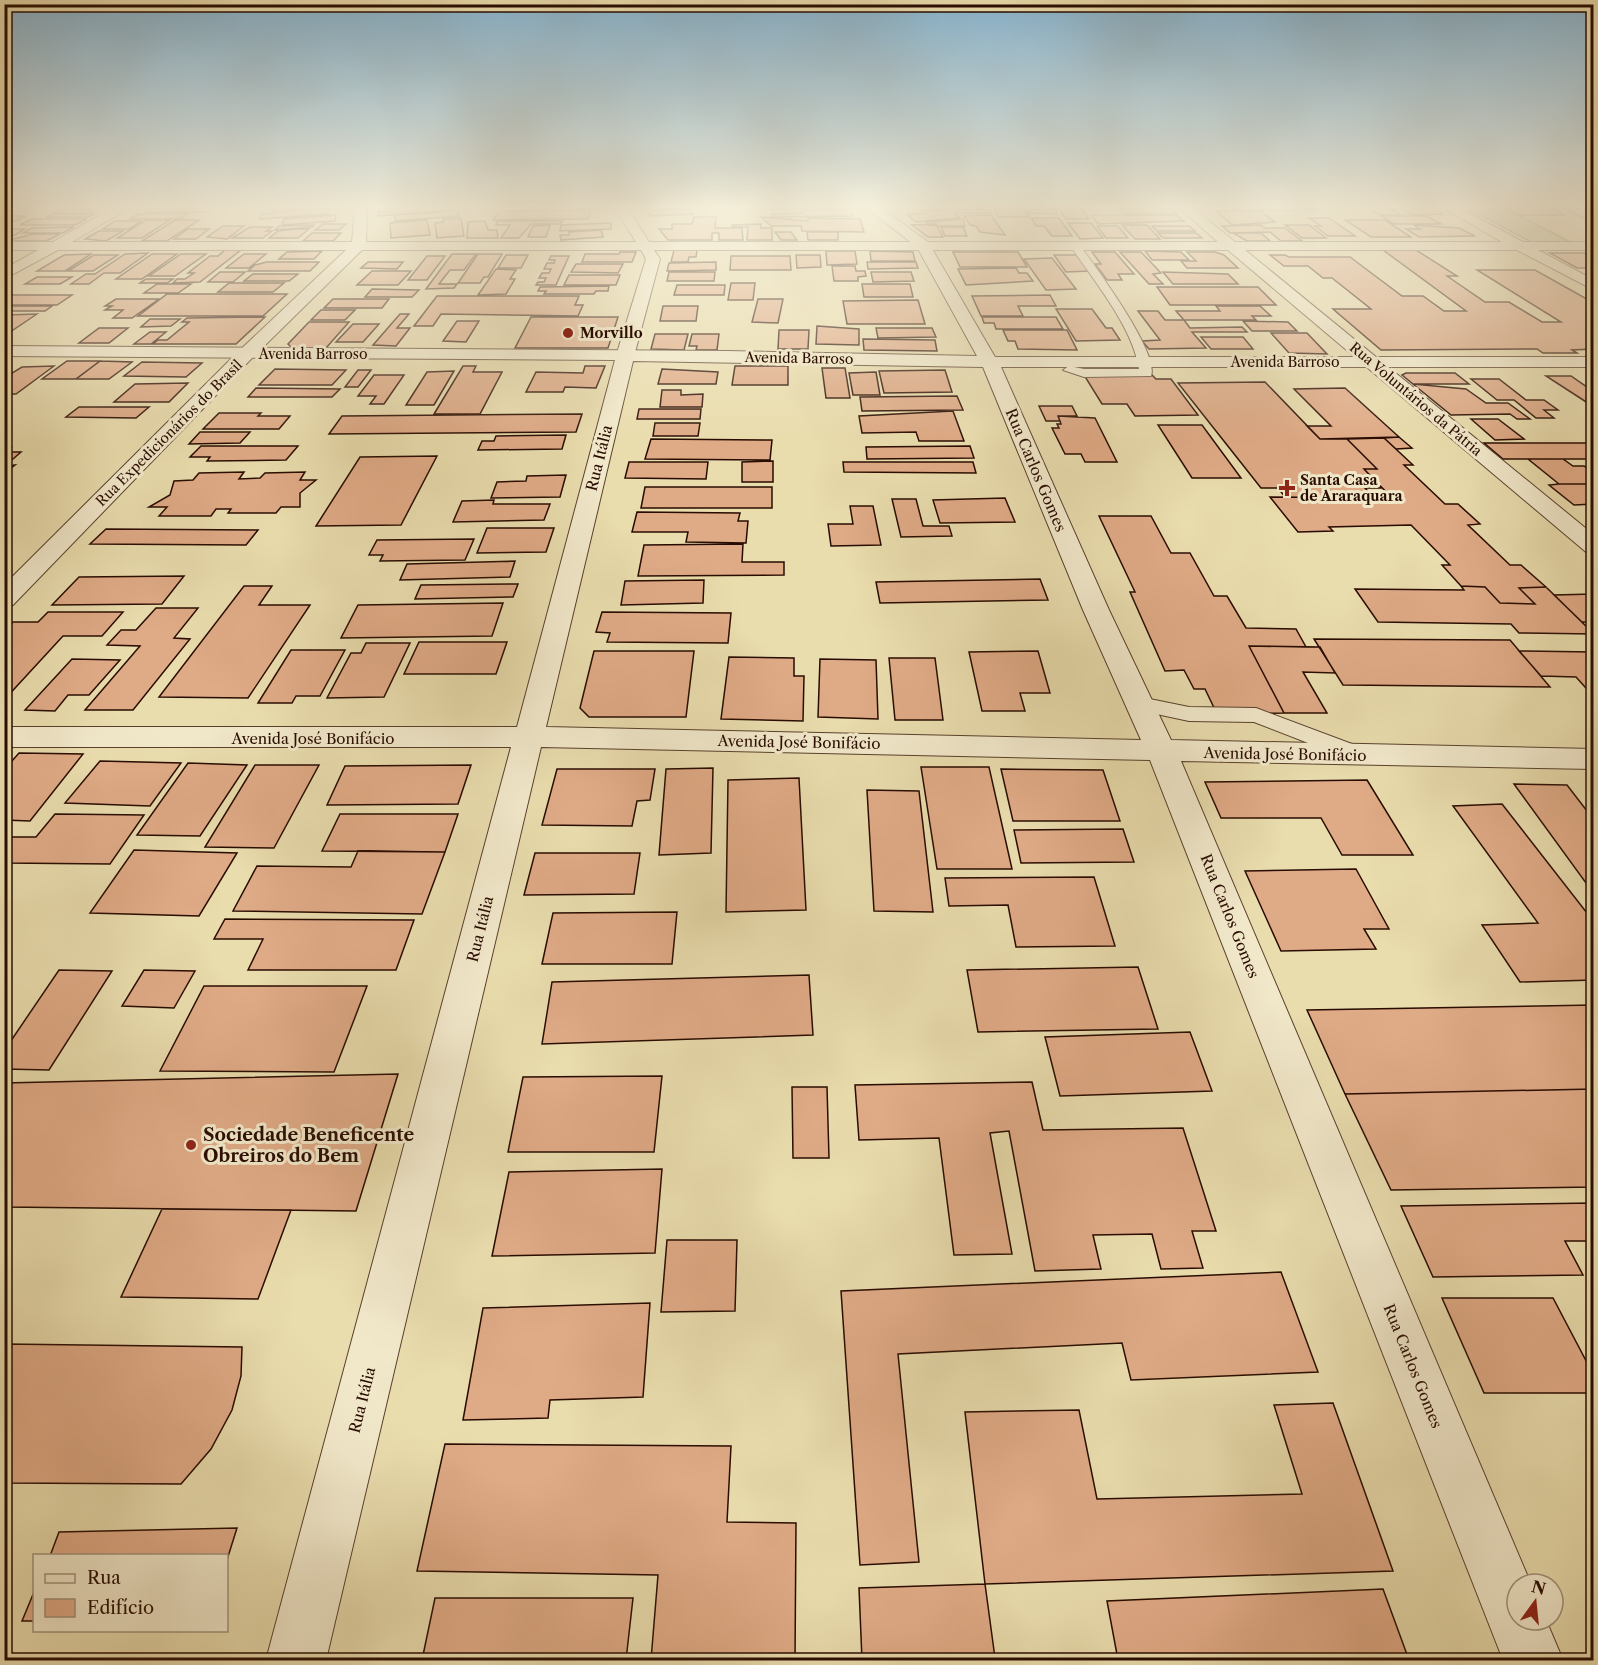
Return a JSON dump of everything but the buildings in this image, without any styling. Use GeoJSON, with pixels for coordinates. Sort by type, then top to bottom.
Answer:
{"type":"FeatureCollection","features":[{"type":"Feature","properties":{"kind":"street","name":"Rua Expedicionários do Brasil"},"geometry":{"type":"LineString","coordinates":[[4,600],[246,354],[319,284]]}},
{"type":"Feature","properties":{"kind":"street","name":"Rua Itália"},"geometry":{"type":"LineString","coordinates":[[296,1660],[528,737],[625,356],[646,284]]}},
{"type":"Feature","properties":{"kind":"street","name":"Rua Carlos Gomes"},"geometry":{"type":"LineString","coordinates":[[945,284],[990,362],[1096,610],[1162,751],[1533,1660]]}},
{"type":"Feature","properties":{"kind":"street","name":"Rua Voluntários da Pátria"},"geometry":{"type":"LineString","coordinates":[[1274,284],[1593,547]]}},
{"type":"Feature","properties":{"kind":"street","name":"Avenida Barroso"},"geometry":{"type":"LineString","coordinates":[[4,351],[625,356],[990,362],[1593,362]]}},
{"type":"Feature","properties":{"kind":"street","name":"Avenida José Bonifácio"},"geometry":{"type":"LineString","coordinates":[[4,738],[528,737],[1593,759]]}},
{"type":"Feature","properties":{"kind":"lane"},"geometry":{"type":"LineString","coordinates":[[1069,370],[1084,373],[1146,373],[1146,362],[1102,284]]}},
{"type":"Feature","properties":{"kind":"lane"},"geometry":{"type":"LineString","coordinates":[[1140,704],[1188,714],[1256,715],[1285,724],[1361,755]]}},
{"type":"Feature","properties":{"kind":"place","name":"Morvillo"},"geometry":{"type":"Point","coordinates":[568,333]}},
{"type":"Feature","properties":{"kind":"place","name":"Santa Casa de Araraquara"},"geometry":{"type":"Point","coordinates":[1287,488]}},
{"type":"Feature","properties":{"kind":"place","name":"Sociedade Beneficente Obreiros do Bem"},"geometry":{"type":"Point","coordinates":[191,1145]}}]}
